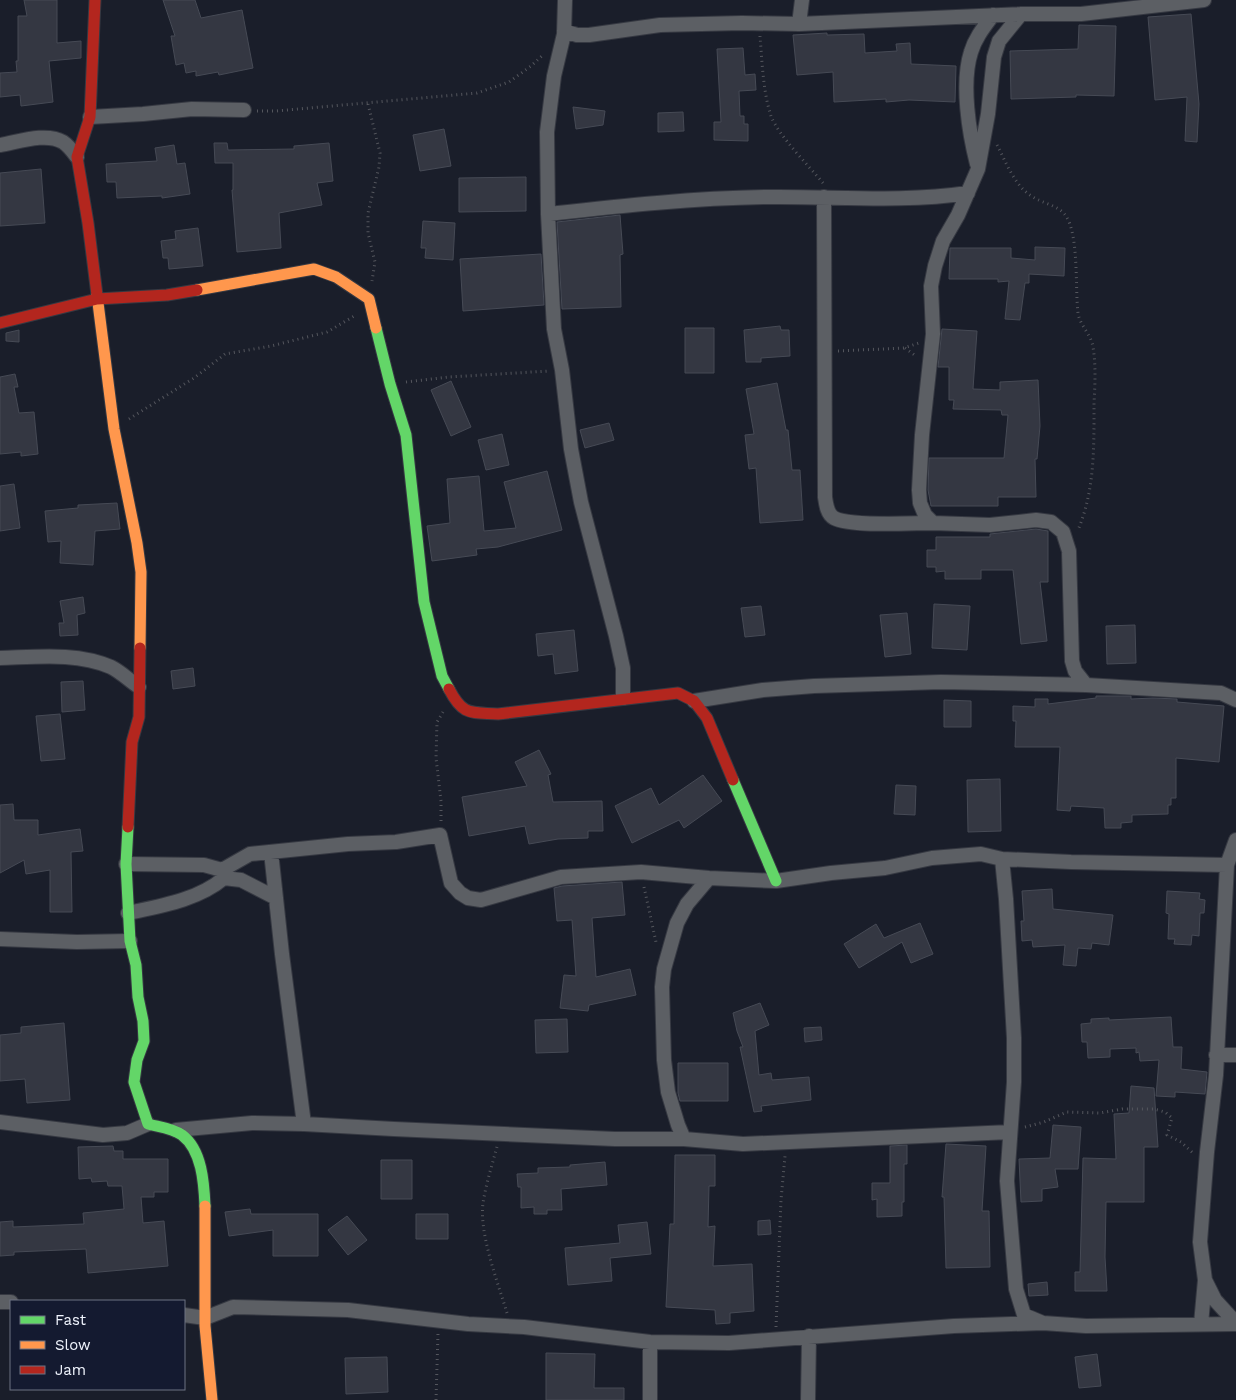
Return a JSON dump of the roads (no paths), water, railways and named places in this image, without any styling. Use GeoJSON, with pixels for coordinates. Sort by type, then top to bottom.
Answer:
{"type":"FeatureCollection","features":[{"type":"Feature","properties":{"kind":"street"},"geometry":{"type":"LineString","coordinates":[[95,0],[90,117],[77,157],[108,370],[114,429],[141,572],[139,717],[132,742],[126,864],[130,941],[136,965],[144,1041],[137,1060],[134,1082],[148,1124]]}},
{"type":"Feature","properties":{"kind":"street"},"geometry":{"type":"LineString","coordinates":[[565,0],[564,31],[552,92],[547,132],[548,214],[554,329],[562,370],[571,449],[581,502],[616,636],[622,668],[623,698]]}},
{"type":"Feature","properties":{"kind":"street"},"geometry":{"type":"LineString","coordinates":[[799,24],[802,0]]}},
{"type":"Feature","properties":{"kind":"street"},"geometry":{"type":"LineString","coordinates":[[564,31],[577,35],[589,35],[660,25],[799,24],[1021,14],[1081,14],[1204,0]]}},
{"type":"Feature","properties":{"kind":"street"},"geometry":{"type":"LineString","coordinates":[[933,522],[925,515],[920,503],[919,490],[922,435],[933,334],[931,286],[943,242],[978,169],[988,114],[994,57],[999,41],[1021,14]]}},
{"type":"Feature","properties":{"kind":"street"},"geometry":{"type":"LineString","coordinates":[[978,169],[970,129],[967,94],[968,68],[971,52],[979,35],[993,15]]}},
{"type":"Feature","properties":{"kind":"street"},"geometry":{"type":"LineString","coordinates":[[90,117],[192,109],[244,110]]}},
{"type":"Feature","properties":{"kind":"street"},"geometry":{"type":"LineString","coordinates":[[0,146],[41,139],[54,139],[65,143],[77,157]]}},
{"type":"Feature","properties":{"kind":"street"},"geometry":{"type":"LineString","coordinates":[[548,214],[716,199],[766,197],[916,199],[968,193]]}},
{"type":"Feature","properties":{"kind":"street"},"geometry":{"type":"LineString","coordinates":[[829,197],[825,352],[825,497],[828,510],[833,518],[847,522],[879,524],[933,522],[990,525],[1036,520],[1051,522],[1063,532],[1070,551],[1072,661],[1074,671],[1086,685]]}},
{"type":"Feature","properties":{"kind":"street"},"geometry":{"type":"LineString","coordinates":[[0,323],[97,299],[167,295],[314,269],[336,277],[370,303],[390,384],[406,435],[424,602],[442,676],[456,703],[469,712],[498,714],[678,693],[694,701],[707,718],[776,881]]}},
{"type":"Feature","properties":{"kind":"street"},"geometry":{"type":"LineString","coordinates":[[0,658],[60,657],[93,661],[113,668],[139,687]]}},
{"type":"Feature","properties":{"kind":"street"},"geometry":{"type":"LineString","coordinates":[[113,668],[140,661]]}},
{"type":"Feature","properties":{"kind":"street"},"geometry":{"type":"LineString","coordinates":[[694,701],[763,690],[814,686],[941,682],[1086,685],[1221,693],[1236,700]]}},
{"type":"Feature","properties":{"kind":"street"},"geometry":{"type":"LineString","coordinates":[[128,912],[182,900],[212,887],[223,874],[250,854],[348,844],[396,842],[440,834],[451,883],[460,893],[468,898],[481,900],[561,877],[641,872],[708,878],[776,881],[885,868],[932,858],[981,854],[1002,859],[1227,865]]}},
{"type":"Feature","properties":{"kind":"street"},"geometry":{"type":"LineString","coordinates":[[1201,1324],[1205,1280],[1200,1242],[1205,1169],[1216,1075],[1227,865],[1236,840]]}},
{"type":"Feature","properties":{"kind":"street"},"geometry":{"type":"LineString","coordinates":[[271,852],[304,1124]]}},
{"type":"Feature","properties":{"kind":"street"},"geometry":{"type":"LineString","coordinates":[[1002,859],[1014,1038],[1014,1082],[1007,1181],[1016,1290],[1024,1315],[1043,1323]]}},
{"type":"Feature","properties":{"kind":"street"},"geometry":{"type":"LineString","coordinates":[[126,864],[204,865],[241,880],[276,898]]}},
{"type":"Feature","properties":{"kind":"street"},"geometry":{"type":"LineString","coordinates":[[684,1139],[668,1092],[664,1060],[662,987],[664,969],[677,923],[687,904],[708,878]]}},
{"type":"Feature","properties":{"kind":"street"},"geometry":{"type":"LineString","coordinates":[[0,939],[77,942],[130,941]]}},
{"type":"Feature","properties":{"kind":"street"},"geometry":{"type":"LineString","coordinates":[[1216,1055],[1236,1055]]}},
{"type":"Feature","properties":{"kind":"street"},"geometry":{"type":"LineString","coordinates":[[0,1122],[103,1135],[127,1133],[148,1124],[176,1130],[252,1122],[614,1139],[684,1139],[743,1144],[1010,1132]]}},
{"type":"Feature","properties":{"kind":"street"},"geometry":{"type":"LineString","coordinates":[[176,1130],[191,1146],[202,1173],[206,1212],[205,1318],[212,1400]]}},
{"type":"Feature","properties":{"kind":"street"},"geometry":{"type":"LineString","coordinates":[[1205,1280],[1215,1300],[1236,1324]]}},
{"type":"Feature","properties":{"kind":"street"},"geometry":{"type":"LineString","coordinates":[[185,1315],[205,1318],[233,1307],[348,1310],[650,1342],[729,1343],[961,1326],[1043,1323],[1086,1326],[1236,1324]]}},
{"type":"Feature","properties":{"kind":"street"},"geometry":{"type":"LineString","coordinates":[[808,1400],[809,1336]]}},
{"type":"Feature","properties":{"kind":"street"},"geometry":{"type":"LineString","coordinates":[[650,1342],[650,1400]]}}]}
